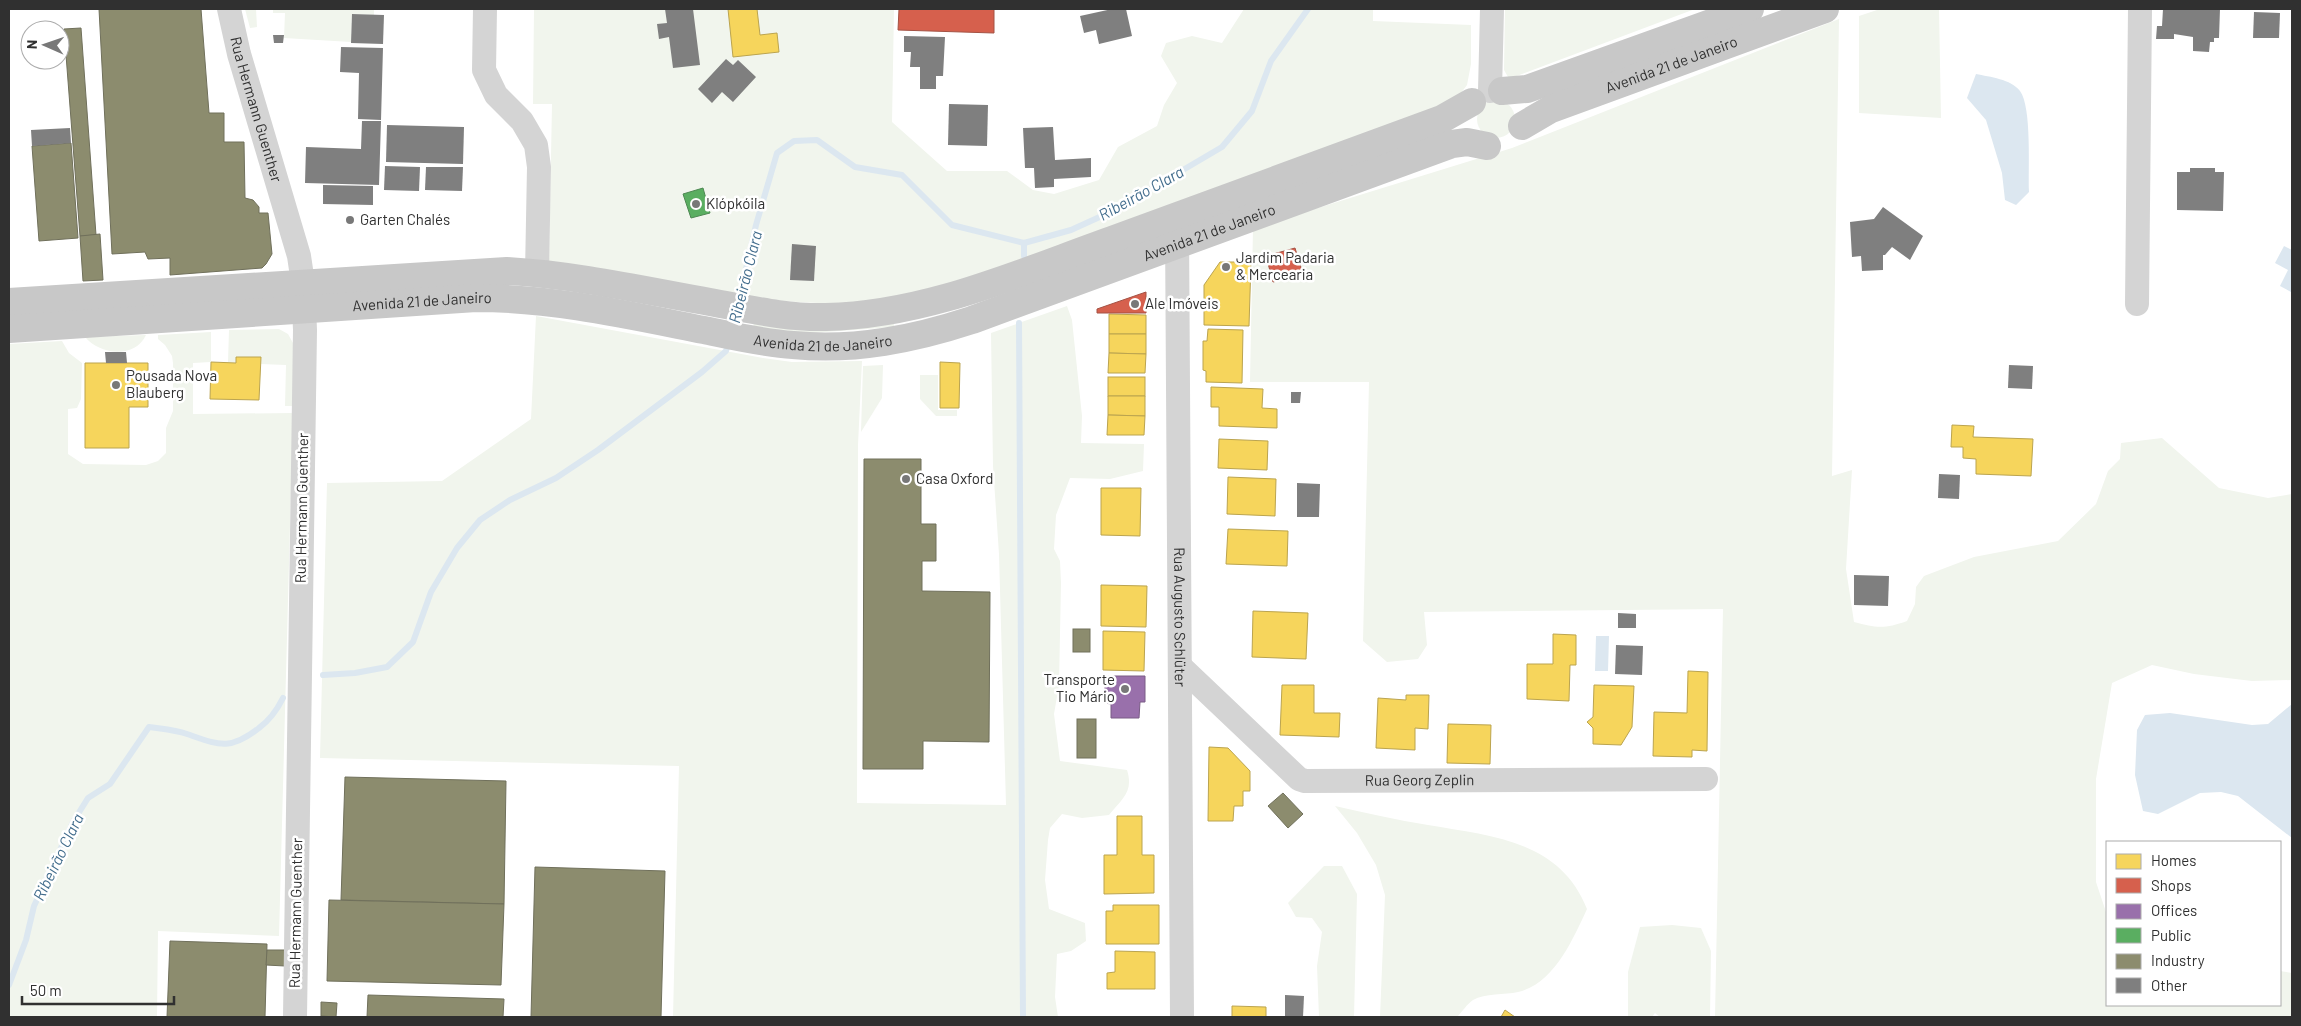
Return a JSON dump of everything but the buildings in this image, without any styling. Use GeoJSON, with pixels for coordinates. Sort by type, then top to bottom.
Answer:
{"type":"FeatureCollection","features":[{"type":"Feature","properties":{"kind":"main road","name":"Avenida 21 de Janeiro"},"geometry":{"type":"LineString","coordinates":[[9,328],[62,325],[158,306],[304,296],[476,272],[537,273],[598,281],[743,309],[797,317],[850,317],[904,310],[982,287],[1442,119],[1488,95],[1527,89],[1750,9]]}},
{"type":"Feature","properties":{"kind":"main road","name":"Avenida 21 de Janeiro"},"geometry":{"type":"LineString","coordinates":[[1522,126],[1537,115],[1825,9]]}},
{"type":"Feature","properties":{"kind":"main road"},"geometry":{"type":"LineString","coordinates":[[1488,95],[1510,95],[1522,108],[1522,126],[1519,134],[1505,145],[1487,146],[1473,136],[1469,128],[1468,110],[1488,95]]}},
{"type":"Feature","properties":{"kind":"main road","name":"Avenida 21 de Janeiro"},"geometry":{"type":"LineString","coordinates":[[304,296],[534,300],[794,346],[821,346],[903,339],[972,320],[1452,144],[1467,142],[1487,146]]}},
{"type":"Feature","properties":{"kind":"main road"},"geometry":{"type":"LineString","coordinates":[[534,300],[537,273]]}},
{"type":"Feature","properties":{"kind":"main road","name":"Avenida 21 de Janeiro"},"geometry":{"type":"LineString","coordinates":[[9,302],[61,298],[158,306]]}},
{"type":"Feature","properties":{"kind":"main road"},"geometry":{"type":"LineString","coordinates":[[61,298],[62,325]]}},
{"type":"Feature","properties":{"kind":"main road"},"geometry":{"type":"LineString","coordinates":[[903,339],[904,310]]}},
{"type":"Feature","properties":{"kind":"street","name":"Rua Hermann Guenther"},"geometry":{"type":"LineString","coordinates":[[229,9],[238,54],[299,256],[304,296],[295,1017]]}},
{"type":"Feature","properties":{"kind":"street"},"geometry":{"type":"LineString","coordinates":[[485,9],[484,70],[496,95],[522,121],[536,145],[540,167],[537,273]]}},
{"type":"Feature","properties":{"kind":"street"},"geometry":{"type":"LineString","coordinates":[[1488,95],[1492,9]]}},
{"type":"Feature","properties":{"kind":"street"},"geometry":{"type":"LineString","coordinates":[[2137,304],[2140,9]]}},
{"type":"Feature","properties":{"kind":"street","name":"Rua Augusto Schlüter"},"geometry":{"type":"LineString","coordinates":[[1177,216],[1182,1017]]}},
{"type":"Feature","properties":{"kind":"street","name":"Rua Georg Zeplin"},"geometry":{"type":"LineString","coordinates":[[1180,666],[1299,779],[1305,781],[1706,779]]}},
{"type":"Feature","properties":{"kind":"shaded area"},"geometry":{"type":"Polygon","coordinates":[[[245,9],[256,9],[257,27],[250,28],[245,9]]]}},
{"type":"Feature","properties":{"kind":"shaded area"},"geometry":{"type":"Polygon","coordinates":[[[273,9],[374,9],[374,15],[352,14],[351,42],[284,38],[285,13],[273,13],[273,9]]]}},
{"type":"Feature","properties":{"kind":"shaded area"},"geometry":{"type":"Polygon","coordinates":[[[534,9],[894,9],[892,122],[947,171],[1007,171],[1033,190],[1054,194],[1099,180],[1118,147],[1157,126],[1164,105],[1177,83],[1161,56],[1166,43],[1192,36],[1222,43],[1244,9],[1373,9],[1373,21],[1471,25],[1471,64],[1467,85],[1455,101],[974,277],[881,299],[850,303],[799,302],[769,300],[549,262],[552,104],[533,104],[534,9]]]}},
{"type":"Feature","properties":{"kind":"shaded area"},"geometry":{"type":"Polygon","coordinates":[[[1505,9],[1695,9],[1514,77],[1508,77],[1504,70],[1505,9]]]}},
{"type":"Feature","properties":{"kind":"shaded area"},"geometry":{"type":"Polygon","coordinates":[[[1880,9],[1939,9],[1941,118],[1859,113],[1859,16],[1880,9]]]}},
{"type":"Feature","properties":{"kind":"shaded area"},"geometry":{"type":"Polygon","coordinates":[[[1839,19],[1832,476],[1852,470],[1846,569],[1854,622],[1880,627],[1907,621],[1915,604],[1916,587],[1924,576],[1974,557],[2058,541],[2096,504],[2108,471],[2120,459],[2121,443],[2162,438],[2219,488],[2268,498],[2292,494],[2292,680],[2252,681],[2194,674],[2152,665],[2112,683],[2096,779],[2096,882],[2106,912],[2106,1006],[2281,1006],[2281,971],[2292,973],[2292,1017],[1715,1017],[1723,609],[1424,612],[1427,645],[1418,659],[1387,662],[1363,641],[1369,382],[1250,382],[1253,228],[1512,148],[1839,19]]]}},
{"type":"Feature","properties":{"kind":"shaded area"},"geometry":{"type":"Polygon","coordinates":[[[1976,74],[2000,79],[2011,84],[2020,91],[2024,99],[2029,139],[2029,192],[2016,205],[2005,200],[2002,173],[1986,120],[1967,98],[1976,74]]]}},
{"type":"Feature","properties":{"kind":"shaded area"},"geometry":{"type":"Polygon","coordinates":[[[1496,100],[1510,105],[1515,119],[1510,133],[1496,138],[1482,133],[1477,119],[1482,105],[1496,100]]]}},
{"type":"Feature","properties":{"kind":"shaded area"},"geometry":{"type":"Polygon","coordinates":[[[2284,246],[2292,250],[2291,292],[2280,286],[2288,270],[2275,263],[2284,246]]]}},
{"type":"Feature","properties":{"kind":"shaded area"},"geometry":{"type":"Polygon","coordinates":[[[1067,306],[1072,320],[1082,416],[1081,443],[1144,444],[1143,471],[1110,479],[1070,478],[1056,515],[1054,549],[1060,561],[1061,583],[1059,685],[1054,714],[1060,761],[1127,770],[1129,778],[1126,795],[1109,815],[1082,818],[1062,814],[1050,828],[1045,880],[1049,909],[1085,923],[1086,941],[1071,951],[1057,954],[1055,997],[1058,1017],[673,1017],[679,766],[320,758],[327,483],[442,481],[531,419],[536,316],[763,358],[792,362],[862,361],[858,445],[857,803],[1006,805],[999,554],[993,466],[991,333],[1067,306]]]}},
{"type":"Feature","properties":{"kind":"shaded area"},"geometry":{"type":"Polygon","coordinates":[[[754,322],[894,322],[894,327],[797,334],[753,328],[754,322]]]}},
{"type":"Feature","properties":{"kind":"shaded area"},"geometry":{"type":"Polygon","coordinates":[[[279,329],[288,334],[293,343],[293,406],[285,406],[286,365],[260,364],[260,357],[236,357],[236,363],[228,362],[229,330],[279,329]]]}},
{"type":"Feature","properties":{"kind":"shaded area"},"geometry":{"type":"Polygon","coordinates":[[[211,332],[211,362],[193,363],[193,414],[293,413],[279,936],[158,931],[157,1017],[9,1017],[9,344],[62,341],[69,353],[82,363],[81,399],[77,408],[68,409],[68,454],[83,464],[146,465],[158,461],[166,453],[166,428],[173,411],[172,356],[165,345],[158,339],[158,335],[211,332]]]}},
{"type":"Feature","properties":{"kind":"shaded area"},"geometry":{"type":"Polygon","coordinates":[[[146,335],[141,343],[134,348],[117,352],[99,348],[85,337],[146,335]]]}},
{"type":"Feature","properties":{"kind":"shaded area"},"geometry":{"type":"Polygon","coordinates":[[[883,365],[882,398],[861,432],[863,366],[883,365]]]}},
{"type":"Feature","properties":{"kind":"shaded area"},"geometry":{"type":"Polygon","coordinates":[[[920,375],[938,375],[938,410],[957,410],[957,416],[936,416],[920,399],[920,375]]]}},
{"type":"Feature","properties":{"kind":"shaded area"},"geometry":{"type":"Polygon","coordinates":[[[1596,636],[1609,636],[1608,671],[1595,671],[1596,636]]]}},
{"type":"Feature","properties":{"kind":"shaded area"},"geometry":{"type":"Polygon","coordinates":[[[2292,704],[2292,838],[2238,796],[2221,792],[2200,793],[2158,814],[2143,811],[2135,775],[2137,730],[2145,715],[2170,713],[2252,725],[2268,724],[2292,704]]]}},
{"type":"Feature","properties":{"kind":"shaded area"},"geometry":{"type":"Polygon","coordinates":[[[1335,806],[1393,819],[1499,838],[1521,845],[1541,855],[1560,868],[1575,886],[1587,909],[1561,959],[1542,980],[1531,987],[1518,992],[1489,995],[1473,1000],[1457,1017],[1380,1017],[1385,895],[1376,865],[1357,833],[1335,806]]]}},
{"type":"Feature","properties":{"kind":"shaded area"},"geometry":{"type":"Polygon","coordinates":[[[1324,866],[1342,866],[1357,894],[1354,1017],[1319,1017],[1317,966],[1322,932],[1312,918],[1296,917],[1288,903],[1324,866]]]}},
{"type":"Feature","properties":{"kind":"shaded area"},"geometry":{"type":"Polygon","coordinates":[[[1672,925],[1701,928],[1711,951],[1710,1017],[1660,1017],[1655,1013],[1652,1017],[1628,1017],[1628,972],[1640,927],[1672,925]]]}},
{"type":"Feature","properties":{"kind":"waterway","name":"Ribeirão Clara"},"geometry":{"type":"LineString","coordinates":[[739,300],[756,225],[777,153],[794,141],[817,140],[855,167],[902,175],[952,225],[1024,243],[1071,230],[1115,210],[1222,147],[1252,111],[1271,61],[1308,9]]}},
{"type":"Feature","properties":{"kind":"waterway"},"geometry":{"type":"LineString","coordinates":[[1024,243],[1024,256]]}},
{"type":"Feature","properties":{"kind":"waterway"},"geometry":{"type":"LineString","coordinates":[[1019,323],[1023,1017]]}},
{"type":"Feature","properties":{"kind":"waterway","name":"Ribeirão Clara"},"geometry":{"type":"LineString","coordinates":[[323,675],[355,673],[387,667],[413,642],[431,592],[457,548],[480,520],[510,500],[556,478],[598,450],[702,372],[726,351],[729,341]]}},
{"type":"Feature","properties":{"kind":"waterway","name":"Ribeirão Clara"},"geometry":{"type":"LineString","coordinates":[[9,985],[26,940],[34,906],[73,822],[88,798],[110,784],[149,727],[187,734],[216,743],[232,743],[249,735],[263,725],[283,698]]}},
{"type":"Feature","properties":{"kind":"place","name":"Klópkóila"},"geometry":{"type":"Point","coordinates":[696,204]}},
{"type":"Feature","properties":{"kind":"place","name":"Garten Chalés"},"geometry":{"type":"Point","coordinates":[350,220]}},
{"type":"Feature","properties":{"kind":"place","name":"Jardim Padaria & Mercearia"},"geometry":{"type":"Point","coordinates":[1226,267]}},
{"type":"Feature","properties":{"kind":"place","name":"Ale Imóveis"},"geometry":{"type":"Point","coordinates":[1135,304]}},
{"type":"Feature","properties":{"kind":"place","name":"Pousada Nova Blauberg"},"geometry":{"type":"Point","coordinates":[116,385]}},
{"type":"Feature","properties":{"kind":"place","name":"Casa Oxford"},"geometry":{"type":"Point","coordinates":[906,479]}},
{"type":"Feature","properties":{"kind":"place","name":"Transporte Tio Mário"},"geometry":{"type":"Point","coordinates":[1125,689]}}]}
